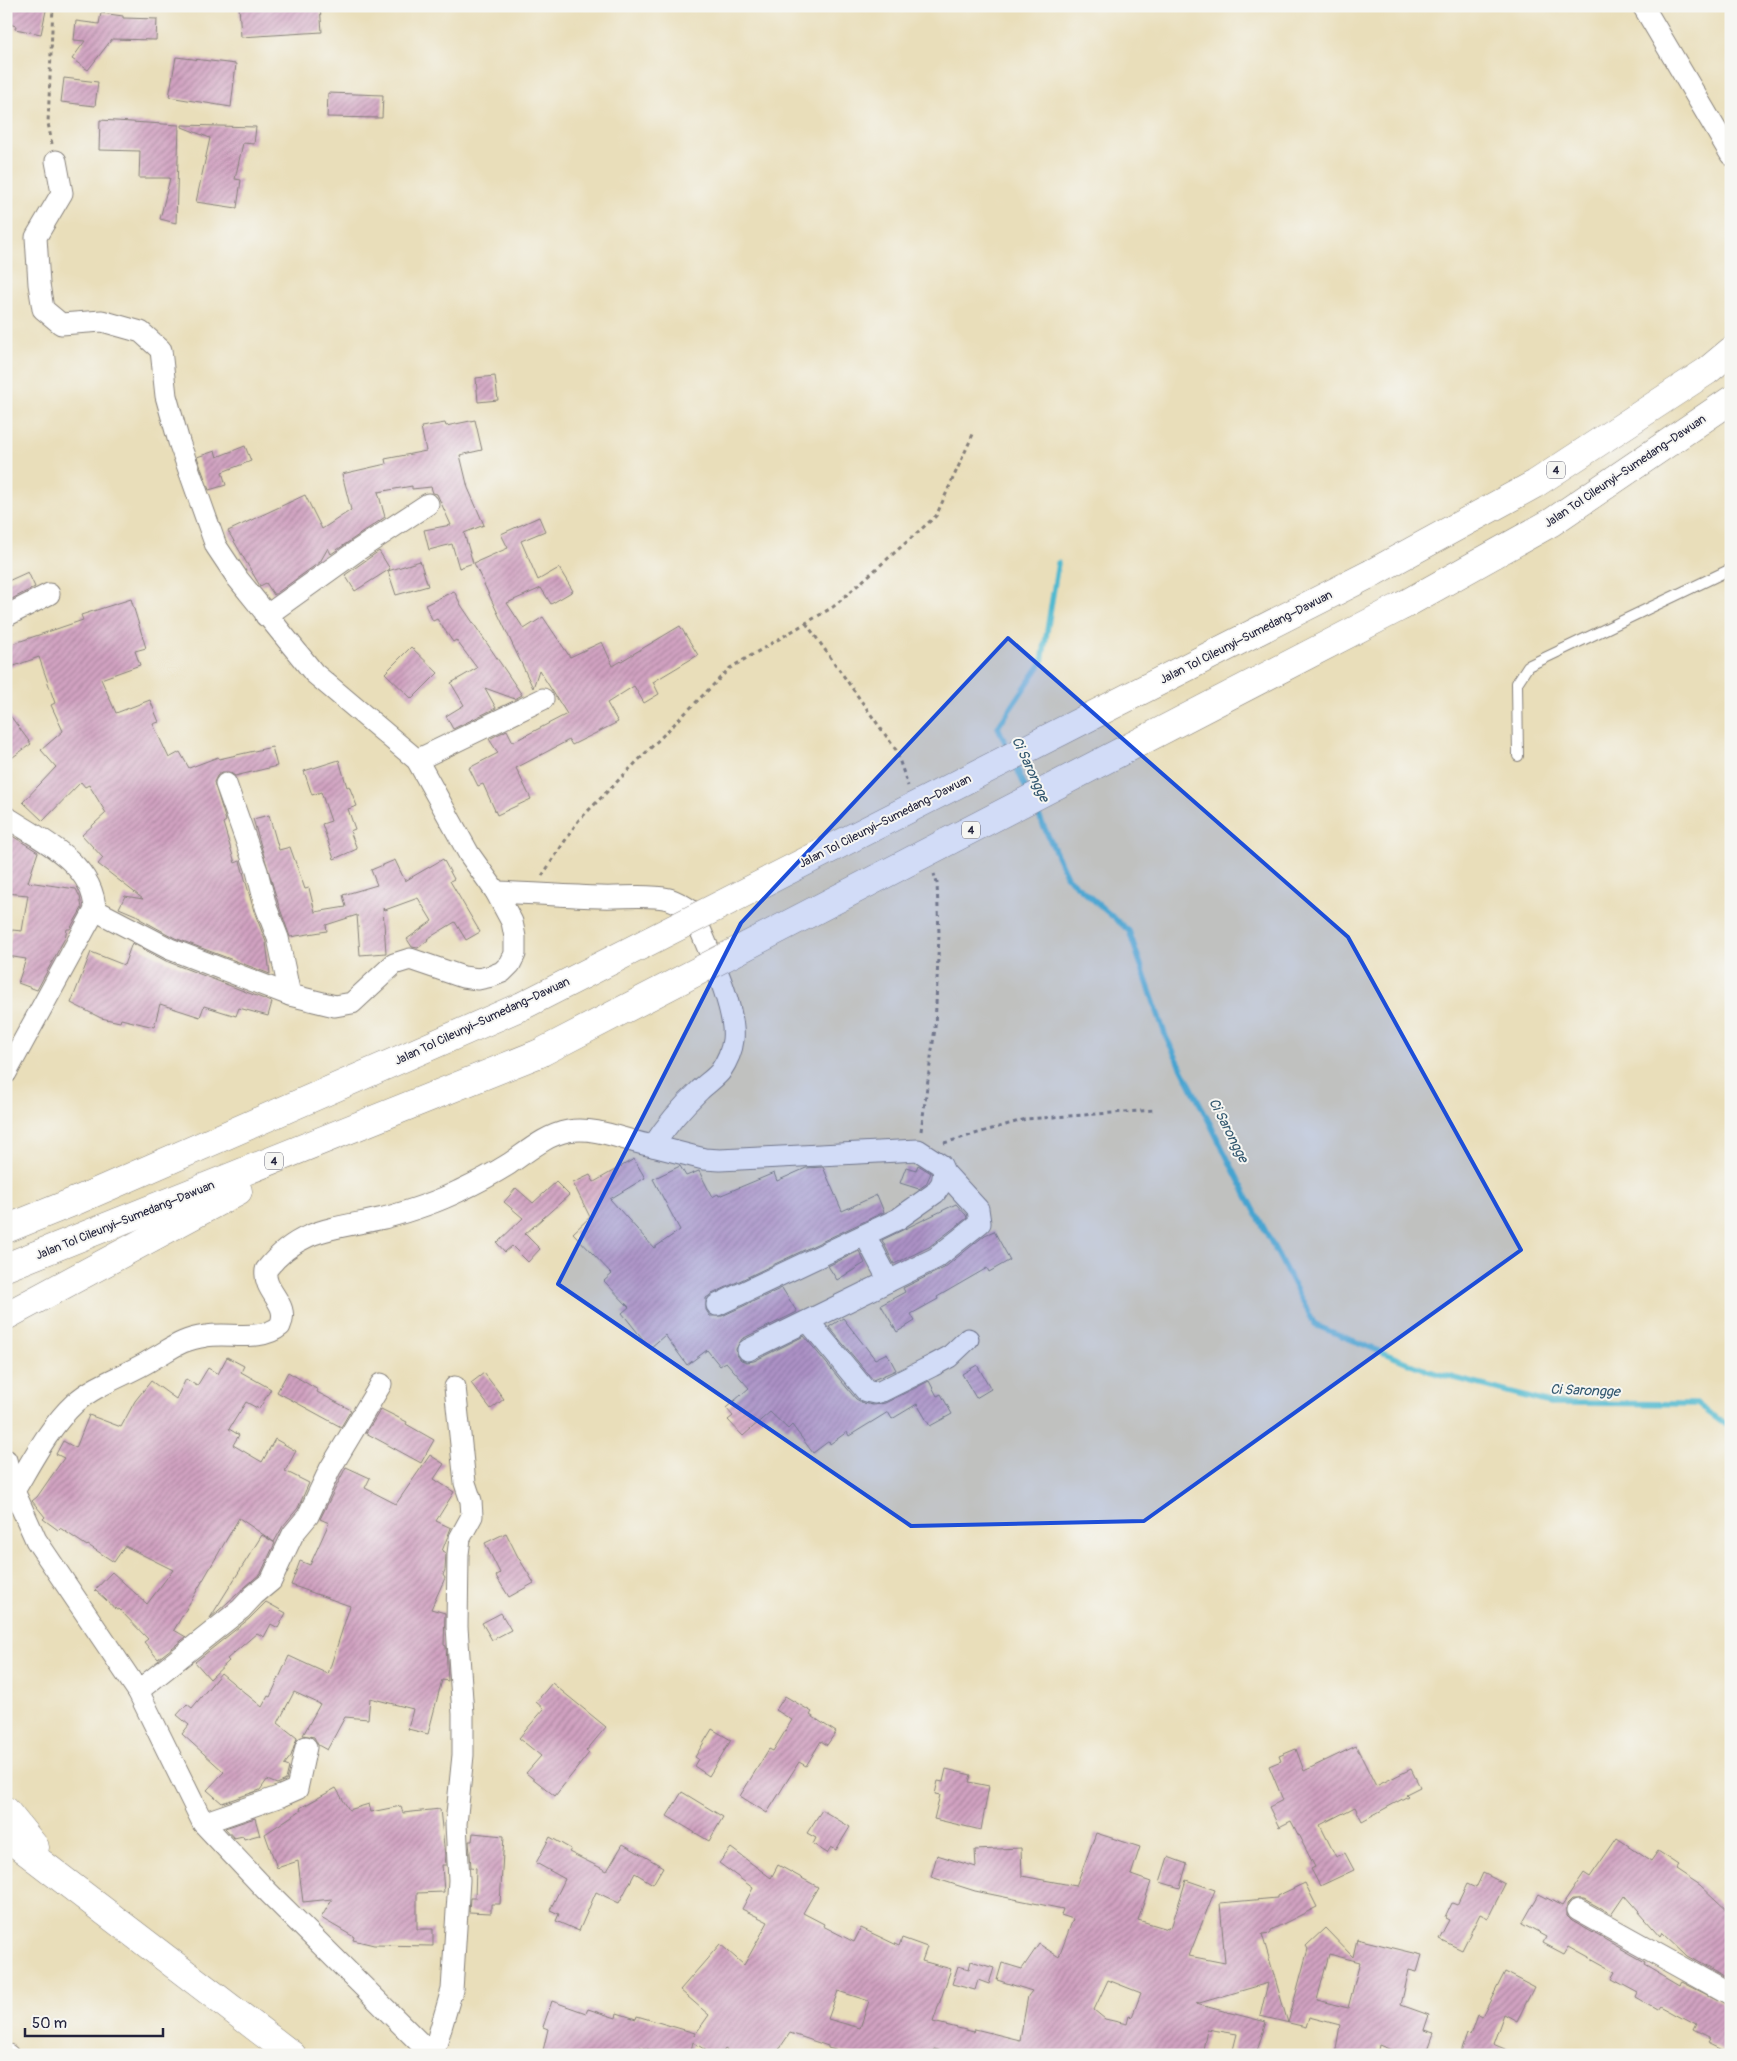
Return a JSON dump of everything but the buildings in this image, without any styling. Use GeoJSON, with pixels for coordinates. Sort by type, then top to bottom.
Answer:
{"type":"FeatureCollection","features":[{"type":"Feature","properties":{"kind":"highway","name":"Jalan Tol Cileunyi–Sumedang–Dawuan"},"geometry":{"type":"LineString","coordinates":[[6,1229],[78,1200],[522,1006],[1372,573],[1535,484],[1707,370],[1731,351]]}},
{"type":"Feature","properties":{"kind":"highway","name":"Jalan Tol Cileunyi–Sumedang–Dawuan"},"geometry":{"type":"LineString","coordinates":[[6,1267],[540,1053],[1402,606],[1552,522],[1731,400]]}},
{"type":"Feature","properties":{"kind":"highway"},"geometry":{"type":"LineString","coordinates":[[6,1316],[354,1129]]}},
{"type":"Feature","properties":{"kind":"highway"},"geometry":{"type":"LineString","coordinates":[[6,1222],[78,1200]]}},
{"type":"Feature","properties":{"kind":"highway"},"geometry":{"type":"LineString","coordinates":[[6,1811],[45,1876]]}},
{"type":"Feature","properties":{"kind":"highway"},"geometry":{"type":"LineString","coordinates":[[6,1836],[45,1876],[264,2055]]}},
{"type":"Feature","properties":{"kind":"highway"},"geometry":{"type":"LineString","coordinates":[[6,1856],[45,1876],[292,2055]]}},
{"type":"Feature","properties":{"kind":"highway"},"geometry":{"type":"LineString","coordinates":[[6,1860],[45,1876]]}},
{"type":"Feature","properties":{"kind":"street"},"geometry":{"type":"LineString","coordinates":[[1643,6],[1731,155]]}},
{"type":"Feature","properties":{"kind":"street"},"geometry":{"type":"LineString","coordinates":[[56,161],[62,193],[36,237],[39,284],[43,309],[61,324],[102,321],[141,332],[161,350],[166,396],[179,442],[216,546],[266,616],[314,673],[417,760],[469,854],[496,892],[512,922],[515,937],[515,954],[510,964],[502,972],[478,979],[463,977],[418,961],[402,960],[394,964],[352,1003],[334,1006],[290,995],[170,949],[95,910]]}},
{"type":"Feature","properties":{"kind":"street"},"geometry":{"type":"LineString","coordinates":[[266,616],[358,550],[428,504]]}},
{"type":"Feature","properties":{"kind":"street"},"geometry":{"type":"LineString","coordinates":[[6,616],[49,594]]}},
{"type":"Feature","properties":{"kind":"street"},"geometry":{"type":"LineString","coordinates":[[417,760],[543,699]]}},
{"type":"Feature","properties":{"kind":"street"},"geometry":{"type":"LineString","coordinates":[[226,784],[257,871],[266,907],[278,938],[290,995]]}},
{"type":"Feature","properties":{"kind":"street"},"geometry":{"type":"LineString","coordinates":[[6,817],[55,847],[68,860],[91,888],[95,910],[6,1073]]}},
{"type":"Feature","properties":{"kind":"street"},"geometry":{"type":"LineString","coordinates":[[496,892],[600,897],[657,897],[671,900],[693,912],[726,996],[733,1040],[726,1062],[719,1072],[693,1097],[664,1130],[653,1146]]}},
{"type":"Feature","properties":{"kind":"street"},"geometry":{"type":"LineString","coordinates":[[14,1490],[54,1428],[75,1403],[94,1390],[151,1360],[178,1343],[207,1336],[227,1334],[252,1335],[276,1329],[282,1322],[283,1310],[268,1286],[266,1270],[295,1242],[322,1230],[398,1214],[438,1201],[486,1178],[530,1149],[561,1132],[592,1130],[704,1159],[720,1160],[918,1150],[941,1165],[944,1172],[978,1209],[980,1223],[936,1258],[748,1350]]}},
{"type":"Feature","properties":{"kind":"street"},"geometry":{"type":"LineString","coordinates":[[718,1305],[898,1219],[935,1193],[942,1183],[944,1172]]}},
{"type":"Feature","properties":{"kind":"street"},"geometry":{"type":"LineString","coordinates":[[865,1235],[889,1281]]}},
{"type":"Feature","properties":{"kind":"street"},"geometry":{"type":"LineString","coordinates":[[808,1321],[866,1391],[871,1393],[882,1391],[942,1361],[968,1339]]}},
{"type":"Feature","properties":{"kind":"street"},"geometry":{"type":"LineString","coordinates":[[138,1691],[241,1609],[271,1581],[293,1534],[308,1516],[330,1469],[381,1384]]}},
{"type":"Feature","properties":{"kind":"street"},"geometry":{"type":"LineString","coordinates":[[6,1460],[14,1490],[36,1540],[119,1660],[138,1691],[203,1823],[267,1891],[433,2055],[452,1990],[454,1972],[459,1880],[456,1824],[463,1755],[463,1714],[456,1627],[458,1554],[460,1538],[472,1516],[471,1501],[465,1483],[455,1387]]}},
{"type":"Feature","properties":{"kind":"street"},"geometry":{"type":"LineString","coordinates":[[203,1823],[297,1789],[306,1747]]}},
{"type":"Feature","properties":{"kind":"street"},"geometry":{"type":"LineString","coordinates":[[1578,1910],[1731,1995]]}},
{"type":"Feature","properties":{"kind":"lane"},"geometry":{"type":"LineString","coordinates":[[1518,756],[1517,683],[1528,666],[1731,569]]}},
{"type":"Feature","properties":{"kind":"path"},"geometry":{"type":"LineString","coordinates":[[53,6],[48,123],[56,161]]}},
{"type":"Feature","properties":{"kind":"path"},"geometry":{"type":"LineString","coordinates":[[530,893],[578,822],[730,668],[833,607],[936,516],[974,432]]}},
{"type":"Feature","properties":{"kind":"path"},"geometry":{"type":"LineString","coordinates":[[918,1150],[1026,1119],[1154,1110]]}},
{"type":"Feature","properties":{"kind":"highlighted area"},"geometry":{"type":"Polygon","coordinates":[[[1008,638],[1348,937],[1521,1250],[1144,1521],[911,1526],[558,1284],[741,923],[1008,638]]]}},
{"type":"Feature","properties":{"kind":"waterway","name":"Ci Sarongge"},"geometry":{"type":"LineString","coordinates":[[1008,749],[998,727],[1042,662],[1058,563]]}},
{"type":"Feature","properties":{"kind":"waterway","name":"Ci Sarongge"},"geometry":{"type":"LineString","coordinates":[[1014,762],[1028,793]]}},
{"type":"Feature","properties":{"kind":"waterway","name":"Ci Sarongge"},"geometry":{"type":"LineString","coordinates":[[1034,805],[1067,877],[1129,931],[1166,1037],[1315,1325],[1428,1371],[1550,1403],[1697,1404],[1731,1429]]}}]}
